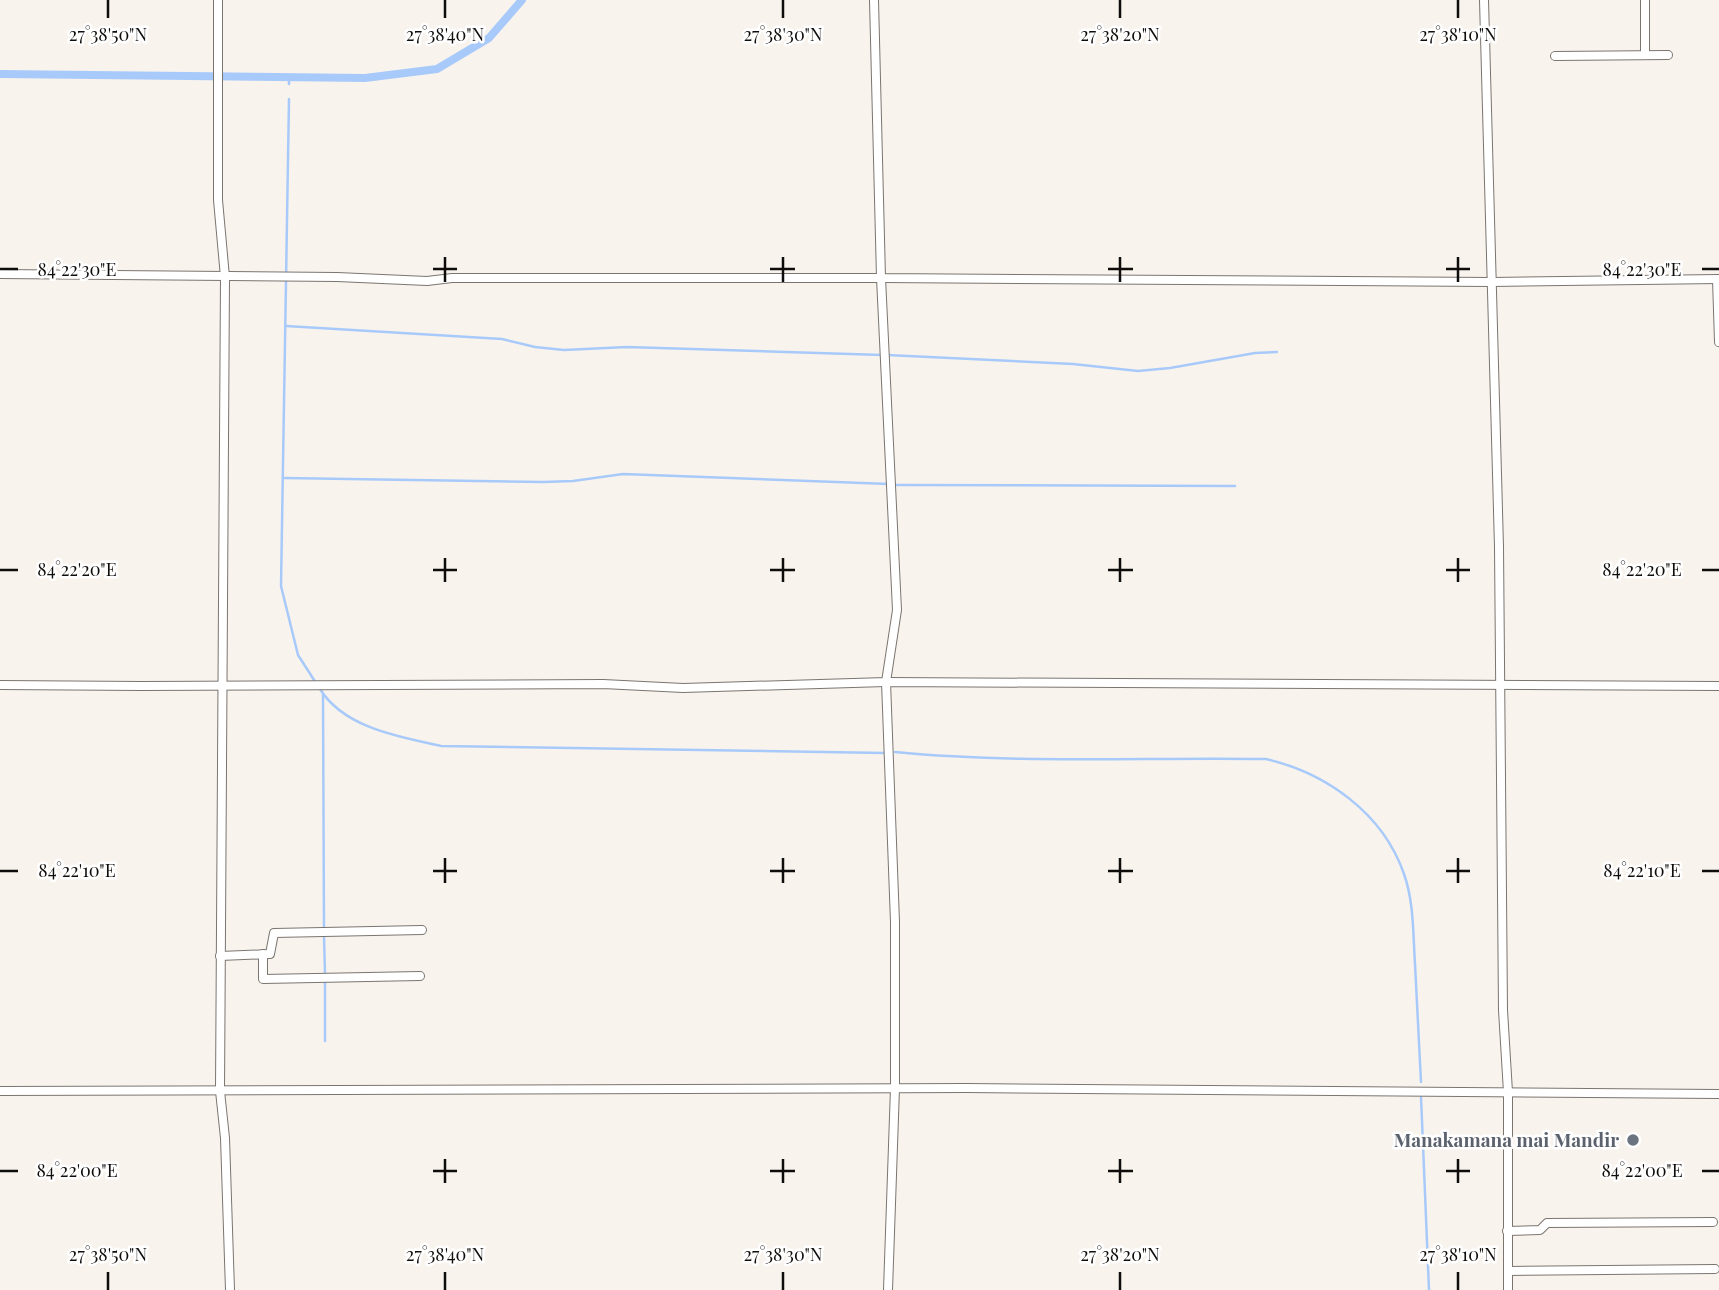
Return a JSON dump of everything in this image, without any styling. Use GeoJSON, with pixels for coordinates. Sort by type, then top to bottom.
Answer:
{"type":"FeatureCollection","features":[{"type":"Feature","properties":{"kind":"street"},"geometry":{"type":"LineString","coordinates":[[218,0],[218,200],[225,277],[220,1091],[225,1138],[230,1290]]}},
{"type":"Feature","properties":{"kind":"street"},"geometry":{"type":"LineString","coordinates":[[874,0],[881,278],[897,610],[886,682],[895,922],[895,1088],[888,1290]]}},
{"type":"Feature","properties":{"kind":"street"},"geometry":{"type":"LineString","coordinates":[[1484,0],[1501,684],[1503,1010],[1508,1091],[1508,1290]]}},
{"type":"Feature","properties":{"kind":"street"},"geometry":{"type":"LineString","coordinates":[[1644,0],[1645,55]]}},
{"type":"Feature","properties":{"kind":"street"},"geometry":{"type":"LineString","coordinates":[[1555,56],[1668,55]]}},
{"type":"Feature","properties":{"kind":"street"},"geometry":{"type":"LineString","coordinates":[[0,274],[427,281],[452,278],[1492,282],[1718,279],[1719,342]]}},
{"type":"Feature","properties":{"kind":"street"},"geometry":{"type":"LineString","coordinates":[[0,685],[603,684],[683,688],[886,682],[1719,686]]}},
{"type":"Feature","properties":{"kind":"street"},"geometry":{"type":"LineString","coordinates":[[220,956],[270,954],[274,933],[422,930]]}},
{"type":"Feature","properties":{"kind":"street"},"geometry":{"type":"LineString","coordinates":[[264,954],[263,979],[420,976]]}},
{"type":"Feature","properties":{"kind":"street"},"geometry":{"type":"LineString","coordinates":[[0,1091],[895,1088],[1719,1094]]}},
{"type":"Feature","properties":{"kind":"street"},"geometry":{"type":"LineString","coordinates":[[1507,1231],[1540,1230],[1547,1223],[1713,1222]]}},
{"type":"Feature","properties":{"kind":"street"},"geometry":{"type":"LineString","coordinates":[[1508,1271],[1715,1269]]}},
{"type":"Feature","properties":{"kind":"waterway"},"geometry":{"type":"LineString","coordinates":[[0,74],[365,78],[437,69],[489,38],[522,0]]}},
{"type":"Feature","properties":{"kind":"waterway"},"geometry":{"type":"LineString","coordinates":[[289,78],[289,84]]}},
{"type":"Feature","properties":{"kind":"waterway"},"geometry":{"type":"LineString","coordinates":[[289,99],[281,586],[298,655],[316,683]]}},
{"type":"Feature","properties":{"kind":"waterway"},"geometry":{"type":"LineString","coordinates":[[286,326],[502,339],[535,347],[564,350],[627,347],[882,355]]}},
{"type":"Feature","properties":{"kind":"waterway"},"geometry":{"type":"LineString","coordinates":[[887,355],[1073,364],[1138,371],[1277,352]]}},
{"type":"Feature","properties":{"kind":"waterway"},"geometry":{"type":"LineString","coordinates":[[284,478],[543,482],[623,474],[889,484]]}},
{"type":"Feature","properties":{"kind":"waterway"},"geometry":{"type":"LineString","coordinates":[[896,485],[1235,486]]}},
{"type":"Feature","properties":{"kind":"waterway"},"geometry":{"type":"LineString","coordinates":[[320,689],[330,702],[358,722],[391,734],[441,746],[885,753]]}},
{"type":"Feature","properties":{"kind":"waterway"},"geometry":{"type":"LineString","coordinates":[[323,694],[324,929]]}},
{"type":"Feature","properties":{"kind":"waterway"},"geometry":{"type":"LineString","coordinates":[[895,752],[1034,759],[1266,759],[1288,765],[1330,785],[1367,814],[1382,832],[1395,852],[1404,874],[1412,918],[1421,1082]]}},
{"type":"Feature","properties":{"kind":"waterway"},"geometry":{"type":"LineString","coordinates":[[324,936],[325,974]]}},
{"type":"Feature","properties":{"kind":"waterway"},"geometry":{"type":"LineString","coordinates":[[325,981],[325,1041]]}},
{"type":"Feature","properties":{"kind":"waterway"},"geometry":{"type":"LineString","coordinates":[[1421,1097],[1429,1290]]}},
{"type":"Feature","properties":{"kind":"place","name":"Manakamana mai Mandir"},"geometry":{"type":"Point","coordinates":[1633,1140]}}]}
